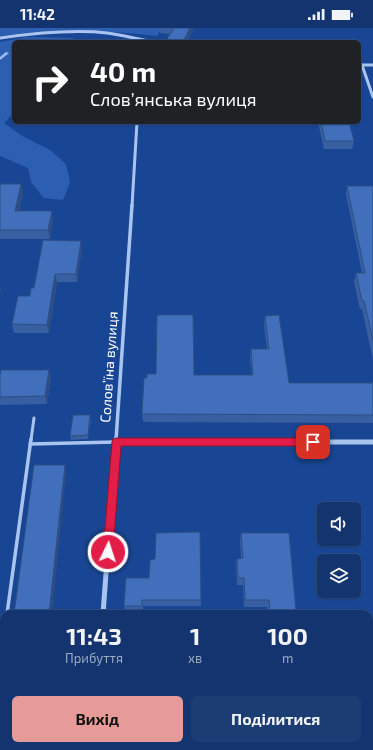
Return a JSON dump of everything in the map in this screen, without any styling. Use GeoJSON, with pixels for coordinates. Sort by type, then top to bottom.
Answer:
{"type":"FeatureCollection","features":[{"type":"Feature","properties":{"kind":"street"},"geometry":{"type":"LineString","coordinates":[[0,38],[28,34],[74,33],[120,35],[138,40]]}},
{"type":"Feature","properties":{"kind":"street"},"geometry":{"type":"LineString","coordinates":[[373,65],[361,65],[373,97]]}},
{"type":"Feature","properties":{"kind":"street","name":"Соловʼїна вулиця"},"geometry":{"type":"LineString","coordinates":[[103,610],[137,124]]}},
{"type":"Feature","properties":{"kind":"street"},"geometry":{"type":"LineString","coordinates":[[116,442],[373,442]]}},
{"type":"Feature","properties":{"kind":"lane"},"geometry":{"type":"LineString","coordinates":[[8,610],[34,418]]}},
{"type":"Feature","properties":{"kind":"lane"},"geometry":{"type":"LineString","coordinates":[[30,444],[116,442]]}},
{"type":"Feature","properties":{"kind":"shaded area"},"geometry":{"type":"Polygon","coordinates":[[[0,28],[162,28],[157,36],[118,32],[59,31],[20,33],[0,36],[0,28]]]}},
{"type":"Feature","properties":{"kind":"shaded area"},"geometry":{"type":"Polygon","coordinates":[[[27,37],[74,38],[72,40],[12,40],[12,114],[4,123],[22,136],[50,150],[66,164],[70,182],[63,200],[44,198],[31,182],[28,168],[0,156],[0,42],[27,37]]]}},
{"type":"Feature","properties":{"kind":"building"},"geometry":{"type":"Polygon","coordinates":[[[174,28],[190,28],[184,40],[166,40],[174,28]]]}},
{"type":"Feature","properties":{"kind":"building"},"geometry":{"type":"Polygon","coordinates":[[[321,124],[350,124],[354,141],[325,141],[321,124]]]}},
{"type":"Feature","properties":{"kind":"building"},"geometry":{"type":"Polygon","coordinates":[[[0,184],[21,184],[15,211],[52,211],[48,230],[0,230],[0,184]]]}},
{"type":"Feature","properties":{"kind":"building"},"geometry":{"type":"Polygon","coordinates":[[[347,186],[373,186],[373,340],[356,273],[365,273],[347,186]]]}},
{"type":"Feature","properties":{"kind":"building"},"geometry":{"type":"Polygon","coordinates":[[[43,240],[81,241],[76,274],[55,274],[47,325],[12,324],[18,296],[30,296],[31,288],[34,288],[43,240]]]}},
{"type":"Feature","properties":{"kind":"building"},"geometry":{"type":"Polygon","coordinates":[[[157,315],[193,315],[194,375],[253,375],[251,349],[269,349],[265,316],[279,315],[289,383],[373,383],[373,415],[142,414],[144,378],[147,378],[147,374],[156,374],[157,315]]]}},
{"type":"Feature","properties":{"kind":"building"},"geometry":{"type":"Polygon","coordinates":[[[1,370],[49,370],[45,396],[0,397],[1,370]]]}},
{"type":"Feature","properties":{"kind":"building"},"geometry":{"type":"Polygon","coordinates":[[[73,415],[90,415],[88,435],[70,436],[73,415]]]}},
{"type":"Feature","properties":{"kind":"building"},"geometry":{"type":"Polygon","coordinates":[[[34,465],[65,465],[49,610],[15,610],[34,465]]]}},
{"type":"Feature","properties":{"kind":"building"},"geometry":{"type":"Polygon","coordinates":[[[200,532],[201,600],[142,600],[142,606],[124,606],[126,578],[149,578],[150,560],[155,559],[156,533],[200,532]]]}},
{"type":"Feature","properties":{"kind":"building"},"geometry":{"type":"Polygon","coordinates":[[[241,533],[289,533],[296,610],[270,610],[269,600],[245,600],[244,578],[238,578],[237,559],[243,558],[241,533]]]}},
{"type":"Feature","properties":{"kind":"waterway"},"geometry":{"type":"LineString","coordinates":[[0,59],[7,53]]}},
{"type":"Feature","properties":{"kind":"route"},"geometry":{"type":"LineString","coordinates":[[108,552],[116,442],[313,442]]}}]}
